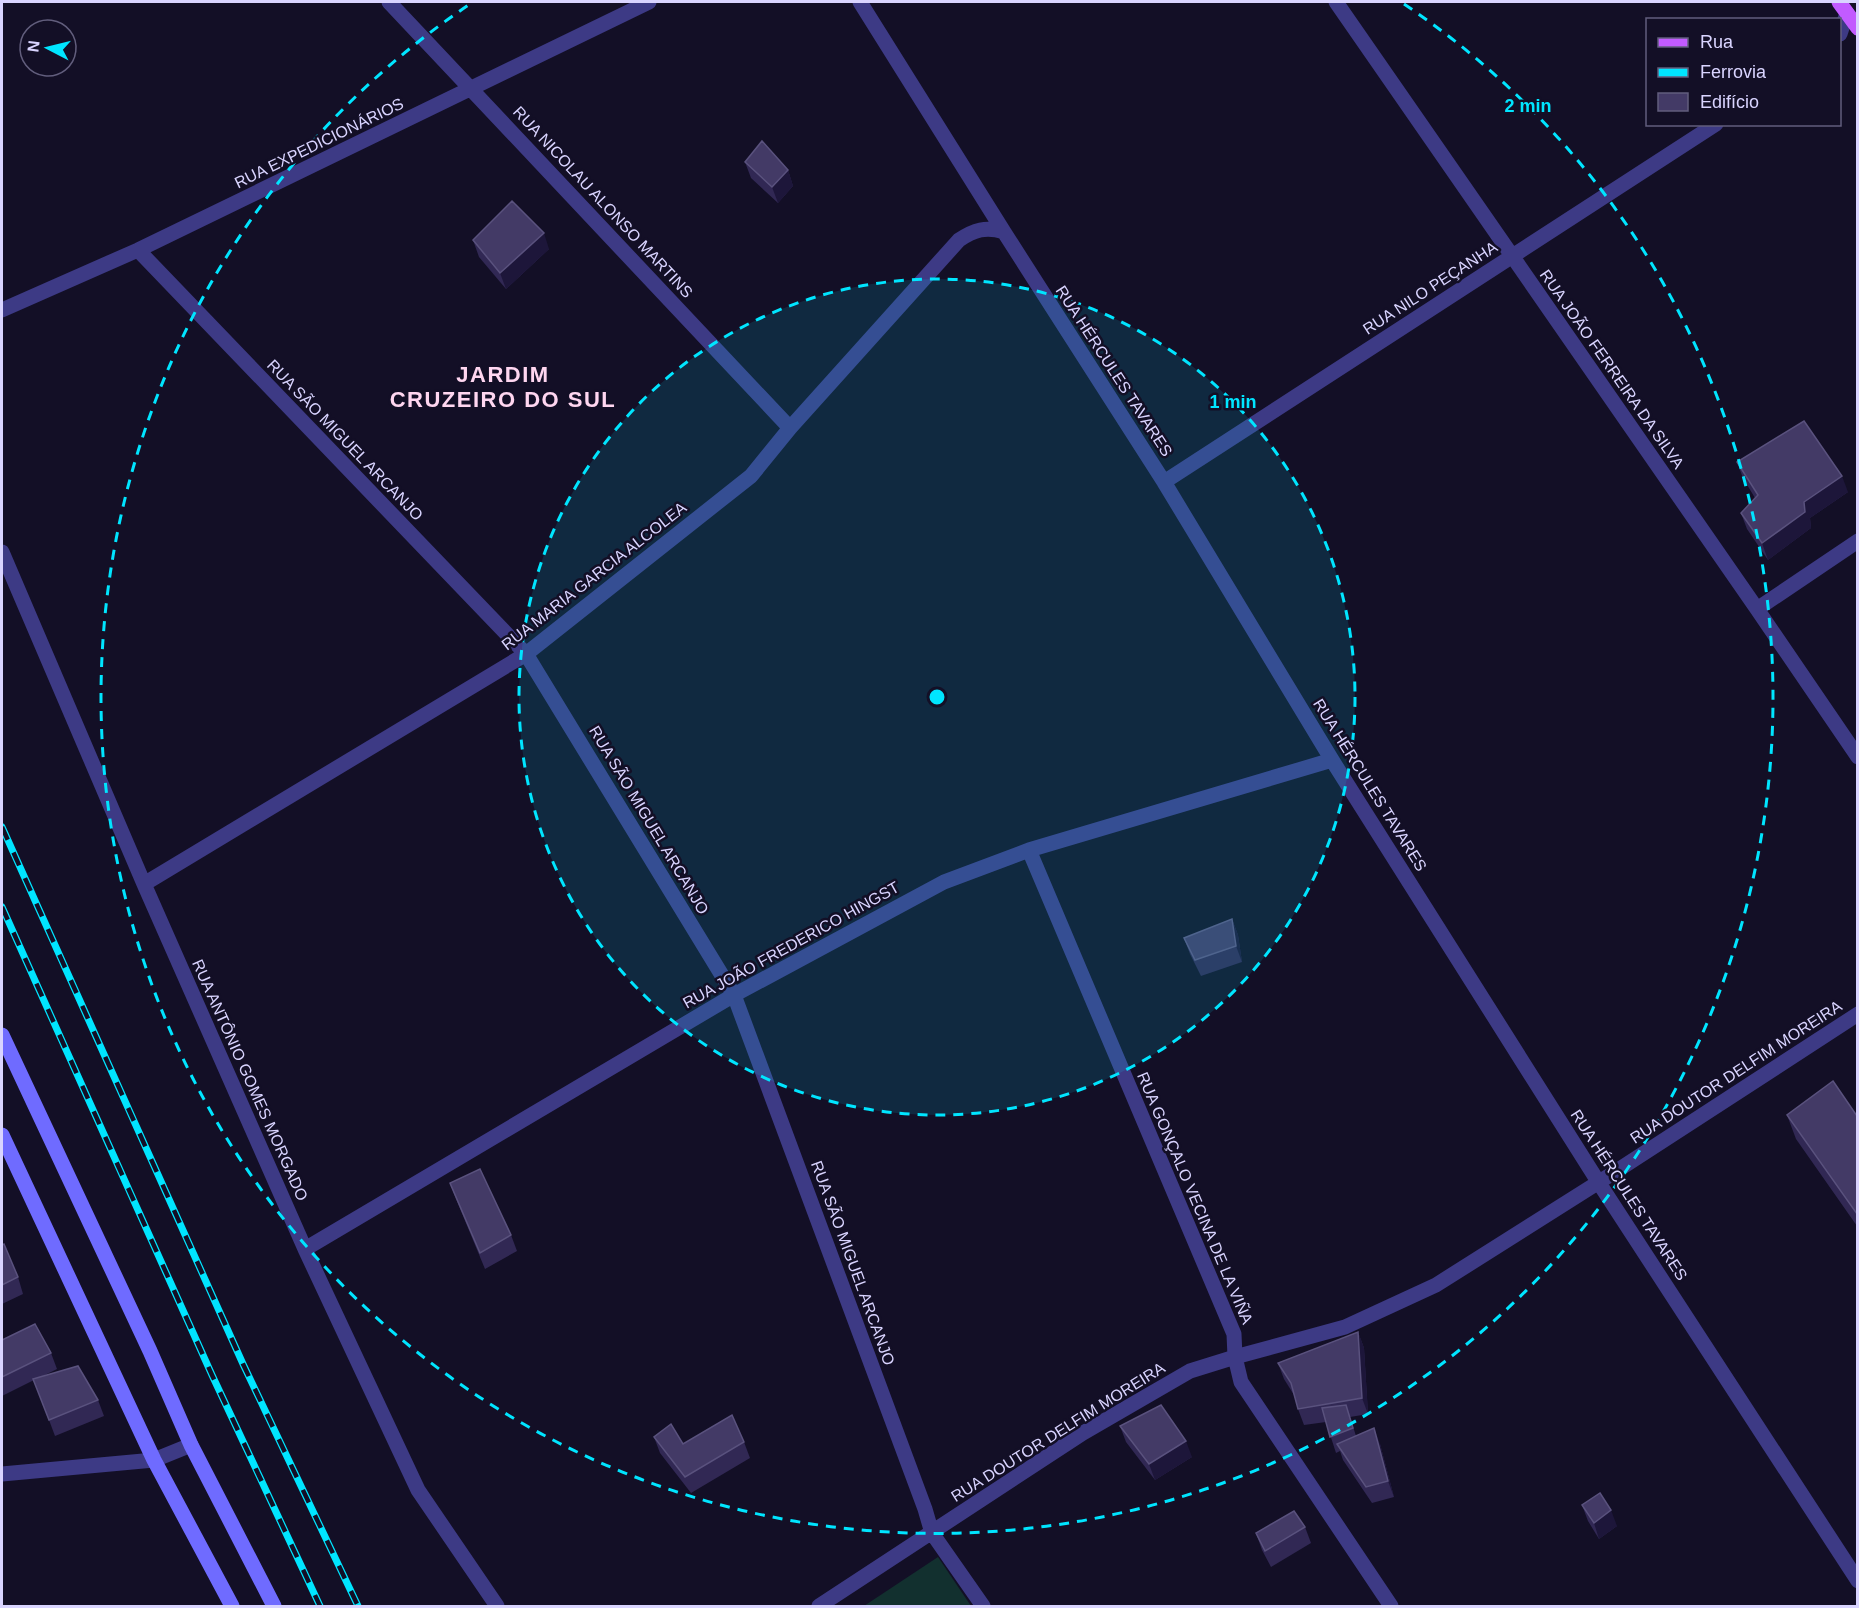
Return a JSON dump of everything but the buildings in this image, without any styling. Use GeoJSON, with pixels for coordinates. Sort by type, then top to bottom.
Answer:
{"type":"FeatureCollection","features":[{"type":"Feature","properties":{"kind":"main road"},"geometry":{"type":"LineString","coordinates":[[1843,7],[1857,28]]}},
{"type":"Feature","properties":{"kind":"main road"},"geometry":{"type":"LineString","coordinates":[[2,1035],[192,1445],[274,1606]]}},
{"type":"Feature","properties":{"kind":"main road"},"geometry":{"type":"LineString","coordinates":[[2,1135],[153,1460],[232,1606]]}},
{"type":"Feature","properties":{"kind":"street","name":"RUA NICOLAU ALONSO MARTINS"},"geometry":{"type":"LineString","coordinates":[[389,2],[790,428]]}},
{"type":"Feature","properties":{"kind":"street","name":"RUA EXPEDICIONÁRIOS"},"geometry":{"type":"LineString","coordinates":[[2,310],[138,250],[649,2]]}},
{"type":"Feature","properties":{"kind":"street","name":"RUA HÉRCULES TAVARES"},"geometry":{"type":"LineString","coordinates":[[860,2],[1164,482],[1332,760],[1599,1183],[1857,1581]]}},
{"type":"Feature","properties":{"kind":"street","name":"RUA JOÃO FERREIRA DA SILVA"},"geometry":{"type":"LineString","coordinates":[[1336,2],[1857,757]]}},
{"type":"Feature","properties":{"kind":"street","name":"RUA NILO PEÇANHA"},"geometry":{"type":"LineString","coordinates":[[1164,482],[1713,126]]}},
{"type":"Feature","properties":{"kind":"street","name":"RUA MARIA GARCIA ALCOLEA"},"geometry":{"type":"LineString","coordinates":[[144,885],[526,654],[751,476],[790,428],[959,240],[981,229],[993,228],[1004,232]]}},
{"type":"Feature","properties":{"kind":"street","name":"RUA SÃO MIGUEL ARCANJO"},"geometry":{"type":"LineString","coordinates":[[138,250],[526,654],[734,995],[932,1533],[982,1606]]}},
{"type":"Feature","properties":{"kind":"street"},"geometry":{"type":"LineString","coordinates":[[1757,609],[1857,541]]}},
{"type":"Feature","properties":{"kind":"street","name":"RUA ANTÔNIO GOMES MORGADO"},"geometry":{"type":"LineString","coordinates":[[2,552],[144,885],[305,1249],[418,1490],[497,1606]]}},
{"type":"Feature","properties":{"kind":"street","name":"RUA JOÃO FREDERICO HINGST"},"geometry":{"type":"LineString","coordinates":[[305,1249],[734,995],[944,882],[1029,850],[1332,760]]}},
{"type":"Feature","properties":{"kind":"street","name":"RUA GONÇALO VECINA DE LA VIÑA"},"geometry":{"type":"LineString","coordinates":[[1029,850],[1234,1334],[1235,1357],[1241,1382],[1390,1606]]}},
{"type":"Feature","properties":{"kind":"street","name":"RUA DOUTOR DELFIM MOREIRA"},"geometry":{"type":"LineString","coordinates":[[819,1606],[1083,1433],[1190,1371],[1345,1327],[1436,1285],[1599,1183],[1857,1014]]}},
{"type":"Feature","properties":{"kind":"street"},"geometry":{"type":"LineString","coordinates":[[2,1474],[153,1460],[192,1445]]}},
{"type":"Feature","properties":{"kind":"green space"},"geometry":{"type":"Polygon","coordinates":[[[938,1557],[971,1606],[864,1606],[938,1557]]]}},
{"type":"Feature","properties":{"kind":"railway"},"geometry":{"type":"LineString","coordinates":[[2,827],[243,1364],[358,1606]]}},
{"type":"Feature","properties":{"kind":"railway"},"geometry":{"type":"LineString","coordinates":[[2,907],[212,1375],[320,1606]]}},
{"type":"Feature","properties":{"kind":"district","name":"JARDIM CRUZEIRO DO SUL"},"geometry":{"type":"Point","coordinates":[503,386]}}]}
